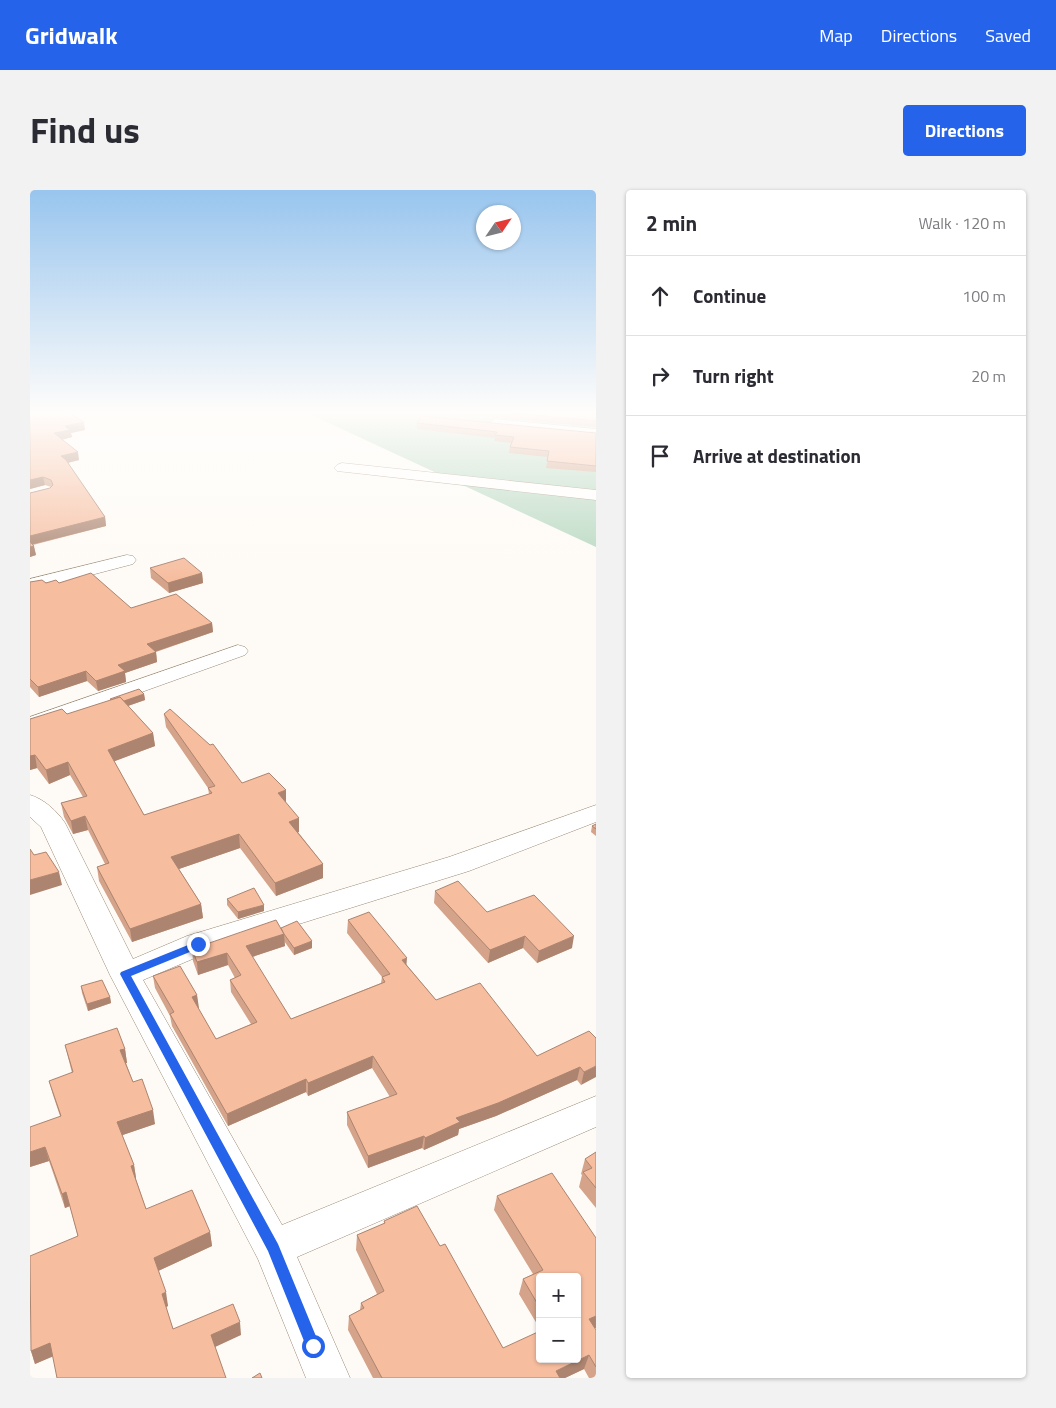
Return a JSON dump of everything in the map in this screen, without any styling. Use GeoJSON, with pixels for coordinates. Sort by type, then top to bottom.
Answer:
{"type":"FeatureCollection","features":[{"type":"Feature","properties":{"kind":"street"},"geometry":{"type":"LineString","coordinates":[[346,468],[596,495]]}},
{"type":"Feature","properties":{"kind":"street"},"geometry":{"type":"LineString","coordinates":[[30,585],[128,560]]}},
{"type":"Feature","properties":{"kind":"street"},"geometry":{"type":"LineString","coordinates":[[30,725],[238,651]]}},
{"type":"Feature","properties":{"kind":"street"},"geometry":{"type":"LineString","coordinates":[[30,803],[52,823],[125,974],[274,1248],[313,1346],[328,1378]]}},
{"type":"Feature","properties":{"kind":"street"},"geometry":{"type":"LineString","coordinates":[[125,974],[198,944],[459,864],[596,813]]}},
{"type":"Feature","properties":{"kind":"street"},"geometry":{"type":"LineString","coordinates":[[274,1248],[596,1111]]}},
{"type":"Feature","properties":{"kind":"green space"},"geometry":{"type":"Polygon","coordinates":[[[427,468],[596,468],[596,547],[427,468]]]}},
{"type":"Feature","properties":{"kind":"building"},"geometry":{"type":"Polygon","coordinates":[[[30,468],[72,468],[105,517],[30,536],[30,493],[50,488],[53,485],[51,480],[43,477],[30,480],[30,468]]]}},
{"type":"Feature","properties":{"kind":"building"},"geometry":{"type":"Polygon","coordinates":[[[184,558],[202,573],[168,583],[150,568],[184,558]]]}},
{"type":"Feature","properties":{"kind":"building"},"geometry":{"type":"Polygon","coordinates":[[[91,573],[131,608],[176,594],[212,623],[147,644],[156,652],[118,665],[125,671],[96,681],[86,671],[38,687],[30,679],[30,582],[42,580],[46,583],[56,580],[59,583],[91,573]]]}},
{"type":"Feature","properties":{"kind":"building"},"geometry":{"type":"Polygon","coordinates":[[[139,689],[144,694],[124,701],[120,697],[110,699],[139,689]]]}},
{"type":"Feature","properties":{"kind":"building"},"geometry":{"type":"Polygon","coordinates":[[[120,697],[153,733],[108,750],[144,815],[212,793],[208,788],[215,786],[164,714],[170,709],[210,745],[213,744],[242,783],[269,773],[286,790],[278,793],[299,818],[289,822],[323,864],[275,883],[239,834],[171,857],[201,904],[130,929],[97,867],[109,863],[85,816],[71,821],[61,803],[87,796],[68,762],[46,770],[35,755],[30,756],[30,719],[62,709],[67,714],[120,697]]]}},
{"type":"Feature","properties":{"kind":"building"},"geometry":{"type":"Polygon","coordinates":[[[30,849],[34,855],[46,852],[59,872],[30,880],[30,849]]]}},
{"type":"Feature","properties":{"kind":"building"},"geometry":{"type":"Polygon","coordinates":[[[458,881],[487,912],[534,895],[574,936],[539,951],[525,936],[490,950],[435,891],[458,881]]]}},
{"type":"Feature","properties":{"kind":"building"},"geometry":{"type":"Polygon","coordinates":[[[254,888],[264,905],[238,912],[227,899],[254,888]]]}},
{"type":"Feature","properties":{"kind":"building"},"geometry":{"type":"Polygon","coordinates":[[[369,912],[407,958],[402,960],[436,1000],[480,983],[537,1056],[589,1031],[596,1038],[596,1066],[584,1072],[580,1067],[498,1103],[456,1118],[460,1122],[425,1138],[424,1136],[368,1156],[347,1112],[397,1094],[373,1056],[308,1083],[306,1079],[227,1114],[170,1014],[174,1012],[153,976],[180,966],[197,995],[192,997],[216,1039],[257,1022],[230,980],[241,975],[227,953],[197,962],[192,949],[276,920],[284,934],[246,946],[291,1019],[385,982],[382,977],[390,974],[348,920],[369,912]]]}},
{"type":"Feature","properties":{"kind":"building"},"geometry":{"type":"Polygon","coordinates":[[[297,921],[312,941],[294,948],[281,928],[297,921]]]}},
{"type":"Feature","properties":{"kind":"building"},"geometry":{"type":"Polygon","coordinates":[[[102,980],[110,997],[87,1004],[81,986],[102,980]]]}},
{"type":"Feature","properties":{"kind":"building"},"geometry":{"type":"Polygon","coordinates":[[[117,1028],[125,1049],[120,1050],[133,1082],[142,1079],[153,1110],[117,1122],[134,1165],[131,1166],[146,1209],[192,1190],[210,1232],[154,1258],[166,1292],[162,1294],[173,1329],[233,1304],[240,1322],[211,1335],[226,1378],[57,1378],[50,1343],[31,1351],[30,1256],[78,1236],[66,1192],[62,1194],[45,1147],[30,1152],[30,1127],[61,1116],[49,1081],[73,1072],[65,1045],[117,1028]]]}},
{"type":"Feature","properties":{"kind":"building"},"geometry":{"type":"Polygon","coordinates":[[[596,1152],[596,1188],[583,1172],[592,1168],[585,1159],[596,1152]]]}},
{"type":"Feature","properties":{"kind":"building"},"geometry":{"type":"Polygon","coordinates":[[[552,1173],[596,1238],[596,1316],[589,1319],[596,1330],[596,1367],[589,1355],[581,1359],[581,1273],[536,1273],[543,1270],[497,1196],[552,1173]]]}},
{"type":"Feature","properties":{"kind":"building"},"geometry":{"type":"Polygon","coordinates":[[[417,1206],[440,1246],[445,1244],[503,1348],[536,1333],[536,1363],[572,1363],[556,1371],[560,1378],[382,1378],[349,1316],[364,1308],[361,1303],[384,1291],[357,1235],[417,1206]]]}},
{"type":"Feature","properties":{"kind":"building"},"geometry":{"type":"Polygon","coordinates":[[[536,1273],[536,1301],[523,1279],[536,1273]]]}},
{"type":"Feature","properties":{"kind":"building"},"geometry":{"type":"Polygon","coordinates":[[[260,1373],[262,1378],[252,1378],[260,1373]]]}},
{"type":"Feature","properties":{"kind":"route"},"geometry":{"type":"LineString","coordinates":[[198,944],[125,974],[274,1248],[313,1346]]}}]}
